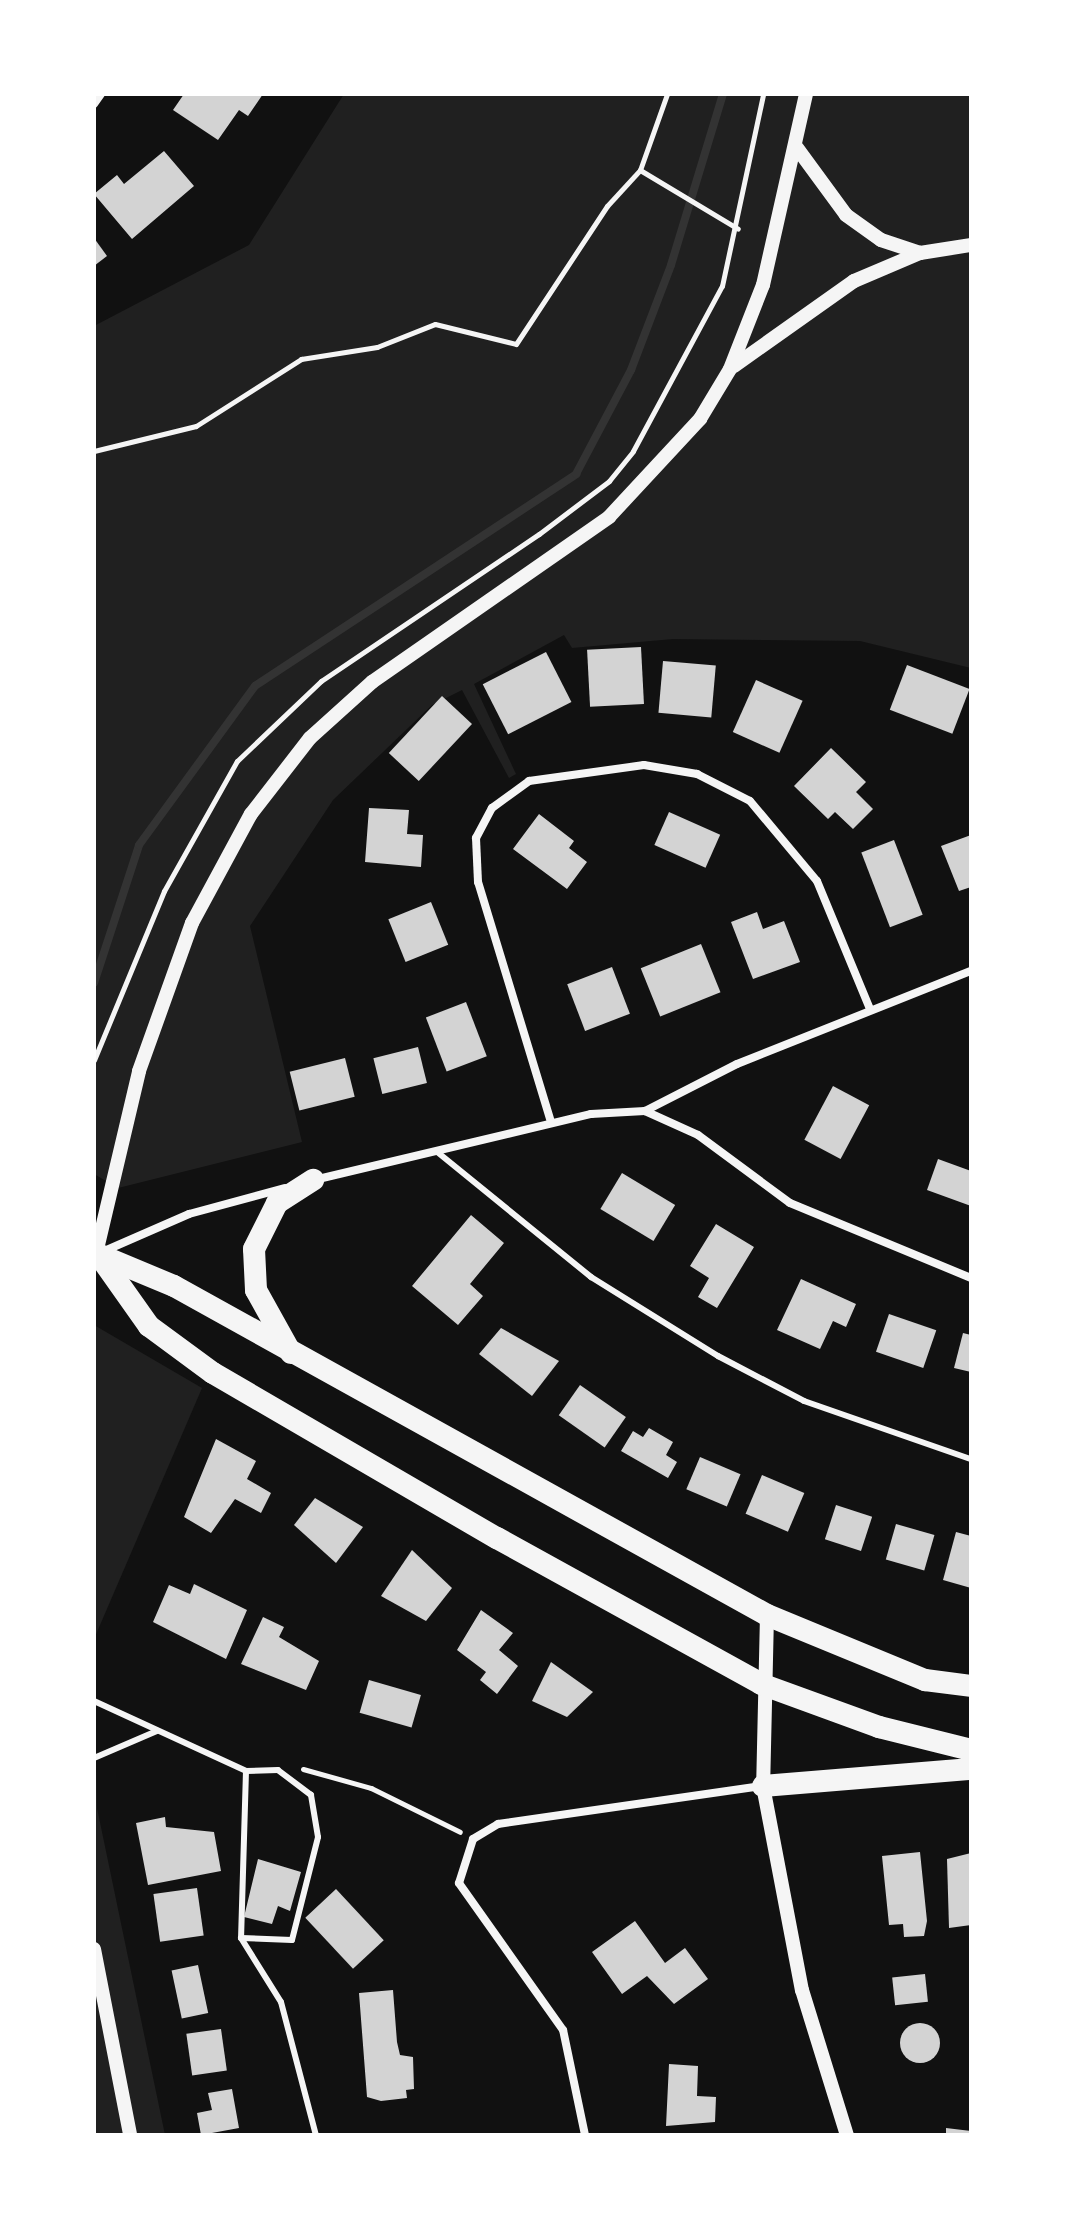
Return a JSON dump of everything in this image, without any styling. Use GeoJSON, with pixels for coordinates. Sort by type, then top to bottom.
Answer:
{"type":"FeatureCollection","features":[{"type":"Feature","properties":{"kind":"highway"},"geometry":{"type":"LineString","coordinates":[[291,1354],[256,1290],[254,1249],[277,1203],[313,1180]]}},
{"type":"Feature","properties":{"kind":"highway"},"geometry":{"type":"LineString","coordinates":[[95,1256],[174,1286],[291,1354],[767,1615],[925,1680],[971,1686]]}},
{"type":"Feature","properties":{"kind":"highway"},"geometry":{"type":"LineString","coordinates":[[95,1256],[149,1326],[213,1373],[761,1684],[879,1727],[971,1750]]}},
{"type":"Feature","properties":{"kind":"highway"},"geometry":{"type":"LineString","coordinates":[[763,1786],[971,1769]]}},
{"type":"Feature","properties":{"kind":"street"},"geometry":{"type":"LineString","coordinates":[[94,104],[101,94]]}},
{"type":"Feature","properties":{"kind":"street"},"geometry":{"type":"LineString","coordinates":[[95,1256],[139,1071],[192,923],[251,814],[310,738],[372,682],[609,517],[700,419],[730,369],[763,285],[797,148],[806,94]]}},
{"type":"Feature","properties":{"kind":"street"},"geometry":{"type":"LineString","coordinates":[[797,148],[846,215],[881,240],[920,253]]}},
{"type":"Feature","properties":{"kind":"street"},"geometry":{"type":"LineString","coordinates":[[730,369],[793,318],[920,253],[971,245]]}},
{"type":"Feature","properties":{"kind":"street"},"geometry":{"type":"LineString","coordinates":[[551,1122],[478,882],[476,838],[492,808],[529,781],[644,765],[697,774],[750,801],[817,881],[870,1009]]}},
{"type":"Feature","properties":{"kind":"street"},"geometry":{"type":"LineString","coordinates":[[95,1256],[189,1214],[313,1180],[551,1122],[645,1111],[870,1009],[971,971]]}},
{"type":"Feature","properties":{"kind":"street"},"geometry":{"type":"LineString","coordinates":[[645,1111],[698,1135],[790,1203],[971,1278]]}},
{"type":"Feature","properties":{"kind":"street"},"geometry":{"type":"LineString","coordinates":[[767,1615],[761,1684],[763,1786],[802,1990],[847,2135]]}},
{"type":"Feature","properties":{"kind":"street"},"geometry":{"type":"LineString","coordinates":[[585,2135],[563,2030],[459,1883],[473,1839],[498,1824],[763,1786]]}},
{"type":"Feature","properties":{"kind":"street"},"geometry":{"type":"LineString","coordinates":[[94,1949],[130,2135]]}},
{"type":"Feature","properties":{"kind":"lane"},"geometry":{"type":"LineString","coordinates":[[435,1150],[591,1277],[718,1356],[817,1406],[971,1459]]}},
{"type":"Feature","properties":{"kind":"lane"},"geometry":{"type":"LineString","coordinates":[[94,1701],[246,1771],[278,1770],[311,1795],[318,1837],[292,1940],[241,1938]]}},
{"type":"Feature","properties":{"kind":"lane"},"geometry":{"type":"LineString","coordinates":[[94,1758],[158,1731]]}},
{"type":"Feature","properties":{"kind":"lane"},"geometry":{"type":"LineString","coordinates":[[246,1771],[241,1938],[281,2002],[316,2135]]}},
{"type":"Feature","properties":{"kind":"path"},"geometry":{"type":"LineString","coordinates":[[94,451],[196,426],[301,359],[377,347],[435,324],[516,344],[607,206],[640,170],[667,94]]}},
{"type":"Feature","properties":{"kind":"path"},"geometry":{"type":"LineString","coordinates":[[750,172],[763,94]]}},
{"type":"Feature","properties":{"kind":"path"},"geometry":{"type":"LineString","coordinates":[[640,170],[716,209],[738,229]]}},
{"type":"Feature","properties":{"kind":"path"},"geometry":{"type":"LineString","coordinates":[[311,1768],[371,1788],[473,1839]]}},
{"type":"Feature","properties":{"kind":"shaded area"},"geometry":{"type":"Polygon","coordinates":[[[344,94],[971,94],[971,668],[860,641],[673,639],[572,648],[564,635],[474,684],[516,774],[509,778],[462,690],[432,705],[333,800],[250,926],[302,1142],[118,1188],[94,1174],[94,326],[249,245],[344,94]]]}},
{"type":"Feature","properties":{"kind":"shaded area"},"geometry":{"type":"Polygon","coordinates":[[[94,1325],[202,1388],[94,1639],[94,1325]]]}},
{"type":"Feature","properties":{"kind":"shaded area"},"geometry":{"type":"Polygon","coordinates":[[[94,1660],[97,1808],[165,2135],[94,2135],[94,1660]]]}},
{"type":"Feature","properties":{"kind":"building"},"geometry":{"type":"Polygon","coordinates":[[[184,94],[263,94],[248,116],[239,110],[218,140],[173,110],[184,94]]]}},
{"type":"Feature","properties":{"kind":"building"},"geometry":{"type":"Polygon","coordinates":[[[164,151],[194,186],[132,239],[94,194],[117,175],[124,184],[164,151]]]}},
{"type":"Feature","properties":{"kind":"building"},"geometry":{"type":"Polygon","coordinates":[[[94,238],[107,256],[94,266],[94,238]]]}},
{"type":"Feature","properties":{"kind":"building"},"geometry":{"type":"Polygon","coordinates":[[[641,647],[644,704],[590,707],[587,650],[641,647]]]}},
{"type":"Feature","properties":{"kind":"building"},"geometry":{"type":"Polygon","coordinates":[[[546,652],[571,702],[508,734],[483,684],[546,652]]]}},
{"type":"Feature","properties":{"kind":"building"},"geometry":{"type":"Polygon","coordinates":[[[663,661],[716,666],[711,717],[658,713],[663,661]]]}},
{"type":"Feature","properties":{"kind":"building"},"geometry":{"type":"Polygon","coordinates":[[[907,665],[970,689],[952,734],[890,710],[907,665]]]}},
{"type":"Feature","properties":{"kind":"building"},"geometry":{"type":"Polygon","coordinates":[[[756,680],[803,701],[779,753],[733,732],[756,680]]]}},
{"type":"Feature","properties":{"kind":"building"},"geometry":{"type":"Polygon","coordinates":[[[442,696],[472,724],[419,781],[389,753],[442,696]]]}},
{"type":"Feature","properties":{"kind":"building"},"geometry":{"type":"Polygon","coordinates":[[[831,748],[866,782],[856,792],[873,809],[853,829],[835,812],[828,819],[794,786],[831,748]]]}},
{"type":"Feature","properties":{"kind":"building"},"geometry":{"type":"Polygon","coordinates":[[[369,808],[409,810],[407,834],[423,835],[421,867],[365,862],[369,808]]]}},
{"type":"Feature","properties":{"kind":"building"},"geometry":{"type":"Polygon","coordinates":[[[669,812],[720,835],[706,868],[654,845],[669,812]]]}},
{"type":"Feature","properties":{"kind":"building"},"geometry":{"type":"Polygon","coordinates":[[[539,814],[574,841],[569,848],[587,862],[567,889],[513,849],[539,814]]]}},
{"type":"Feature","properties":{"kind":"building"},"geometry":{"type":"Polygon","coordinates":[[[971,835],[971,887],[959,891],[941,846],[971,835]]]}},
{"type":"Feature","properties":{"kind":"building"},"geometry":{"type":"Polygon","coordinates":[[[894,840],[923,915],[890,927],[861,853],[894,840]]]}},
{"type":"Feature","properties":{"kind":"building"},"geometry":{"type":"Polygon","coordinates":[[[431,902],[448,945],[406,962],[388,919],[431,902]]]}},
{"type":"Feature","properties":{"kind":"building"},"geometry":{"type":"Polygon","coordinates":[[[757,912],[763,929],[784,921],[800,962],[753,979],[731,922],[757,912]]]}},
{"type":"Feature","properties":{"kind":"building"},"geometry":{"type":"Polygon","coordinates":[[[701,944],[720,992],[660,1017],[641,968],[701,944]]]}},
{"type":"Feature","properties":{"kind":"building"},"geometry":{"type":"Polygon","coordinates":[[[612,967],[630,1014],[585,1031],[567,984],[612,967]]]}},
{"type":"Feature","properties":{"kind":"building"},"geometry":{"type":"Polygon","coordinates":[[[466,1002],[487,1056],[447,1072],[426,1017],[466,1002]]]}},
{"type":"Feature","properties":{"kind":"building"},"geometry":{"type":"Polygon","coordinates":[[[418,1047],[427,1083],[382,1094],[373,1058],[418,1047]]]}},
{"type":"Feature","properties":{"kind":"building"},"geometry":{"type":"Polygon","coordinates":[[[345,1058],[355,1097],[299,1111],[290,1072],[345,1058]]]}},
{"type":"Feature","properties":{"kind":"building"},"geometry":{"type":"Polygon","coordinates":[[[833,1086],[869,1105],[841,1159],[804,1140],[833,1086]]]}},
{"type":"Feature","properties":{"kind":"building"},"geometry":{"type":"Polygon","coordinates":[[[938,1159],[971,1171],[971,1206],[927,1190],[938,1159]]]}},
{"type":"Feature","properties":{"kind":"building"},"geometry":{"type":"Polygon","coordinates":[[[622,1173],[675,1205],[654,1241],[600,1209],[622,1173]]]}},
{"type":"Feature","properties":{"kind":"building"},"geometry":{"type":"Polygon","coordinates":[[[471,1215],[504,1243],[470,1284],[483,1296],[458,1325],[412,1286],[471,1215]]]}},
{"type":"Feature","properties":{"kind":"building"},"geometry":{"type":"Polygon","coordinates":[[[716,1224],[754,1247],[717,1308],[698,1297],[709,1278],[690,1266],[716,1224]]]}},
{"type":"Feature","properties":{"kind":"building"},"geometry":{"type":"Polygon","coordinates":[[[801,1279],[856,1304],[846,1327],[833,1321],[820,1349],[777,1330],[801,1279]]]}},
{"type":"Feature","properties":{"kind":"building"},"geometry":{"type":"Polygon","coordinates":[[[889,1314],[936,1330],[923,1368],[876,1352],[889,1314]]]}},
{"type":"Feature","properties":{"kind":"building"},"geometry":{"type":"Polygon","coordinates":[[[501,1328],[559,1361],[532,1396],[479,1354],[501,1328]]]}},
{"type":"Feature","properties":{"kind":"building"},"geometry":{"type":"Polygon","coordinates":[[[963,1333],[971,1335],[971,1372],[954,1368],[963,1333]]]}},
{"type":"Feature","properties":{"kind":"building"},"geometry":{"type":"Polygon","coordinates":[[[580,1385],[626,1417],[605,1447],[559,1415],[580,1385]]]}},
{"type":"Feature","properties":{"kind":"building"},"geometry":{"type":"Polygon","coordinates":[[[649,1428],[673,1442],[666,1455],[677,1462],[668,1478],[621,1451],[633,1431],[643,1437],[649,1428]]]}},
{"type":"Feature","properties":{"kind":"building"},"geometry":{"type":"Polygon","coordinates":[[[216,1439],[256,1461],[247,1479],[271,1493],[261,1513],[235,1499],[211,1533],[184,1517],[216,1439]]]}},
{"type":"Feature","properties":{"kind":"building"},"geometry":{"type":"Polygon","coordinates":[[[700,1457],[741,1474],[727,1506],[686,1489],[700,1457]]]}},
{"type":"Feature","properties":{"kind":"building"},"geometry":{"type":"Polygon","coordinates":[[[762,1475],[804,1493],[788,1532],[746,1514],[762,1475]]]}},
{"type":"Feature","properties":{"kind":"building"},"geometry":{"type":"Polygon","coordinates":[[[315,1498],[363,1527],[336,1563],[294,1525],[315,1498]]]}},
{"type":"Feature","properties":{"kind":"building"},"geometry":{"type":"Polygon","coordinates":[[[836,1505],[872,1517],[861,1551],[825,1539],[836,1505]]]}},
{"type":"Feature","properties":{"kind":"building"},"geometry":{"type":"Polygon","coordinates":[[[896,1524],[934,1535],[924,1571],[886,1560],[896,1524]]]}},
{"type":"Feature","properties":{"kind":"building"},"geometry":{"type":"Polygon","coordinates":[[[956,1532],[971,1536],[971,1588],[943,1580],[956,1532]]]}},
{"type":"Feature","properties":{"kind":"building"},"geometry":{"type":"Polygon","coordinates":[[[412,1550],[452,1588],[426,1621],[381,1596],[412,1550]]]}},
{"type":"Feature","properties":{"kind":"building"},"geometry":{"type":"Polygon","coordinates":[[[194,1584],[247,1610],[226,1659],[153,1622],[169,1585],[190,1594],[194,1584]]]}},
{"type":"Feature","properties":{"kind":"building"},"geometry":{"type":"Polygon","coordinates":[[[481,1610],[513,1633],[499,1650],[518,1666],[497,1694],[480,1680],[486,1672],[457,1650],[481,1610]]]}},
{"type":"Feature","properties":{"kind":"building"},"geometry":{"type":"Polygon","coordinates":[[[263,1617],[284,1627],[279,1637],[319,1661],[306,1690],[241,1664],[263,1617]]]}},
{"type":"Feature","properties":{"kind":"building"},"geometry":{"type":"Polygon","coordinates":[[[551,1662],[593,1692],[567,1717],[532,1701],[551,1662]]]}},
{"type":"Feature","properties":{"kind":"building"},"geometry":{"type":"Polygon","coordinates":[[[369,1680],[421,1695],[412,1728],[360,1713],[369,1680]]]}},
{"type":"Feature","properties":{"kind":"building"},"geometry":{"type":"Polygon","coordinates":[[[165,1817],[166,1827],[214,1832],[221,1871],[148,1885],[136,1823],[165,1817]]]}},
{"type":"Feature","properties":{"kind":"building"},"geometry":{"type":"Polygon","coordinates":[[[920,1852],[927,1921],[924,1936],[904,1937],[903,1924],[889,1925],[882,1856],[920,1852]]]}},
{"type":"Feature","properties":{"kind":"building"},"geometry":{"type":"Polygon","coordinates":[[[971,1853],[971,1925],[949,1928],[947,1859],[971,1853]]]}},
{"type":"Feature","properties":{"kind":"building"},"geometry":{"type":"Polygon","coordinates":[[[258,1859],[301,1872],[290,1911],[278,1906],[272,1924],[244,1917],[258,1859]]]}},
{"type":"Feature","properties":{"kind":"building"},"geometry":{"type":"Polygon","coordinates":[[[197,1888],[204,1936],[160,1942],[153,1894],[197,1888]]]}},
{"type":"Feature","properties":{"kind":"building"},"geometry":{"type":"Polygon","coordinates":[[[336,1889],[384,1940],[353,1969],[305,1918],[336,1889]]]}},
{"type":"Feature","properties":{"kind":"building"},"geometry":{"type":"Polygon","coordinates":[[[635,1921],[665,1963],[685,1948],[708,1979],[674,2004],[647,1976],[622,1994],[592,1952],[635,1921]]]}},
{"type":"Feature","properties":{"kind":"building"},"geometry":{"type":"Polygon","coordinates":[[[198,1965],[208,2013],[182,2019],[172,1971],[198,1965]]]}},
{"type":"Feature","properties":{"kind":"building"},"geometry":{"type":"Polygon","coordinates":[[[925,1974],[928,2002],[895,2005],[892,1977],[925,1974]]]}},
{"type":"Feature","properties":{"kind":"building"},"geometry":{"type":"Polygon","coordinates":[[[393,1990],[397,2042],[400,2055],[413,2057],[414,2089],[406,2090],[407,2098],[381,2101],[367,2097],[359,1993],[393,1990]]]}},
{"type":"Feature","properties":{"kind":"building"},"geometry":{"type":"Polygon","coordinates":[[[920,2023],[934,2029],[940,2043],[934,2057],[920,2063],[906,2057],[900,2043],[906,2029],[920,2023]]]}},
{"type":"Feature","properties":{"kind":"building"},"geometry":{"type":"Polygon","coordinates":[[[221,2029],[227,2071],[192,2075],[186,2034],[221,2029]]]}},
{"type":"Feature","properties":{"kind":"building"},"geometry":{"type":"Polygon","coordinates":[[[669,2064],[698,2066],[697,2096],[716,2097],[715,2122],[666,2126],[669,2064]]]}},
{"type":"Feature","properties":{"kind":"building"},"geometry":{"type":"Polygon","coordinates":[[[232,2089],[239,2128],[201,2135],[197,2113],[212,2110],[208,2093],[232,2089]]]}},
{"type":"Feature","properties":{"kind":"building"},"geometry":{"type":"Polygon","coordinates":[[[946,2128],[971,2131],[971,2135],[946,2135],[946,2128]]]}},
{"type":"Feature","properties":{"kind":"waterway"},"geometry":{"type":"LineString","coordinates":[[94,983],[139,845],[255,686],[576,474],[631,370],[671,265],[723,94]]}}]}
